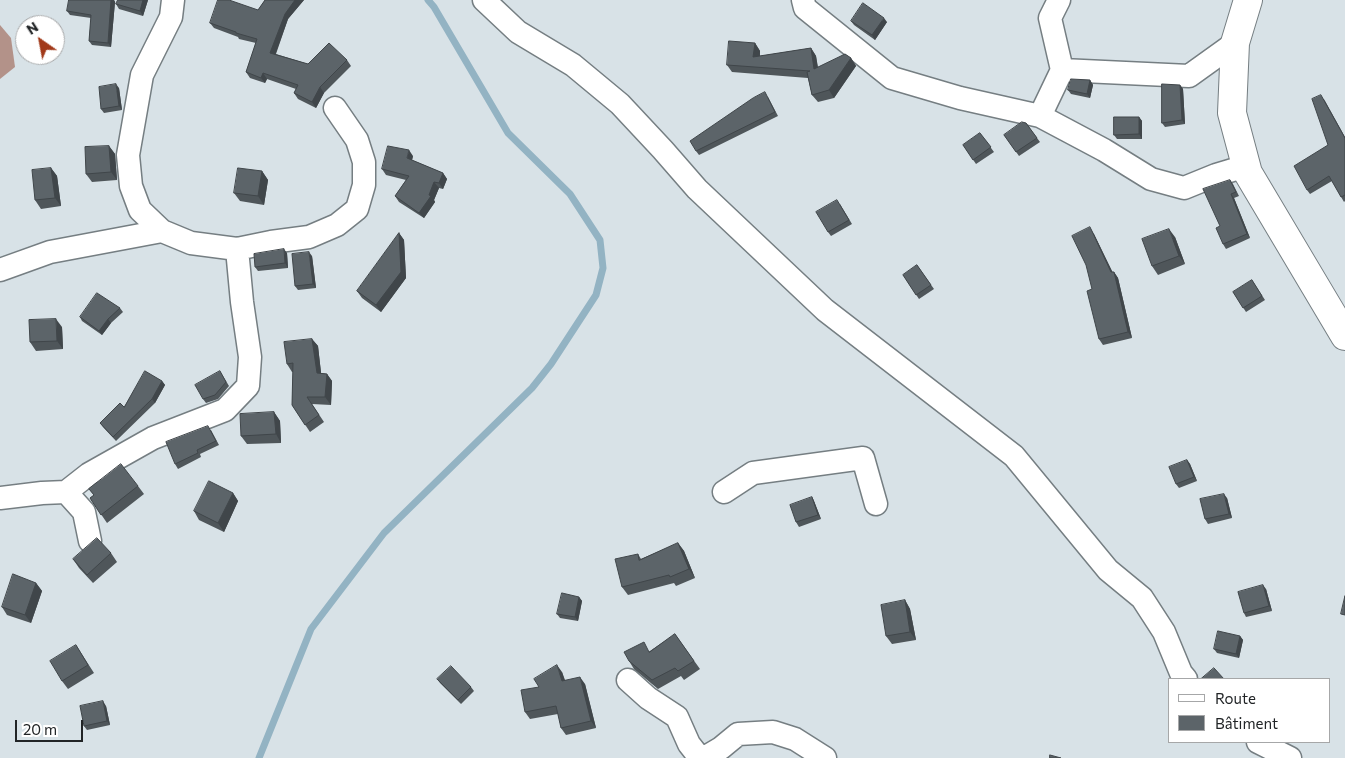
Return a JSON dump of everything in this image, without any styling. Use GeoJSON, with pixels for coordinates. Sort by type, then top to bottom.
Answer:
{"type":"FeatureCollection","features":[{"type":"Feature","properties":{"kind":"highway"},"geometry":{"type":"LineString","coordinates":[[1246,1],[1235,42],[1232,113],[1248,173],[1345,336]]}},
{"type":"Feature","properties":{"kind":"street"},"geometry":{"type":"LineString","coordinates":[[173,0],[171,17],[142,75],[128,155],[131,186],[140,210],[162,231],[192,242],[237,249],[309,237],[337,225],[357,209],[364,185],[364,162],[357,140],[335,108]]}},
{"type":"Feature","properties":{"kind":"street"},"geometry":{"type":"LineString","coordinates":[[484,0],[518,32],[572,65],[620,104],[697,189],[825,310],[1014,456],[1108,570],[1142,598],[1164,632],[1185,678]]}},
{"type":"Feature","properties":{"kind":"street"},"geometry":{"type":"LineString","coordinates":[[803,0],[805,8],[892,78],[960,98],[1040,116],[1104,150],[1151,179],[1184,188],[1216,175],[1246,166]]}},
{"type":"Feature","properties":{"kind":"street"},"geometry":{"type":"LineString","coordinates":[[1040,116],[1062,70],[1050,18],[1058,0]]}},
{"type":"Feature","properties":{"kind":"street"},"geometry":{"type":"LineString","coordinates":[[1062,70],[1190,76],[1235,42]]}},
{"type":"Feature","properties":{"kind":"street"},"geometry":{"type":"LineString","coordinates":[[0,270],[50,252],[162,231]]}},
{"type":"Feature","properties":{"kind":"street"},"geometry":{"type":"LineString","coordinates":[[0,498],[42,492],[66,492],[89,474],[153,438],[225,410],[248,386],[250,356],[237,249]]}},
{"type":"Feature","properties":{"kind":"street"},"geometry":{"type":"LineString","coordinates":[[724,492],[753,474],[863,458],[876,504]]}},
{"type":"Feature","properties":{"kind":"street"},"geometry":{"type":"LineString","coordinates":[[66,492],[84,512],[90,541]]}},
{"type":"Feature","properties":{"kind":"street"},"geometry":{"type":"LineString","coordinates":[[628,680],[648,698],[677,717],[690,744],[702,758],[721,748],[738,734],[773,732],[795,739],[824,758]]}},
{"type":"Feature","properties":{"kind":"street"},"geometry":{"type":"LineString","coordinates":[[1260,743],[1290,758]]}},
{"type":"Feature","properties":{"kind":"shaded area"},"geometry":{"type":"Polygon","coordinates":[[[0,25],[11,38],[15,67],[0,79],[0,25]]]}},
{"type":"Feature","properties":{"kind":"building"},"geometry":{"type":"Polygon","coordinates":[[[69,0],[111,0],[108,43],[89,41],[91,15],[67,11],[69,0]]]}},
{"type":"Feature","properties":{"kind":"building"},"geometry":{"type":"Polygon","coordinates":[[[118,0],[143,0],[140,11],[116,4],[118,0]]]}},
{"type":"Feature","properties":{"kind":"building"},"geometry":{"type":"Polygon","coordinates":[[[218,0],[229,0],[258,10],[265,0],[295,0],[285,14],[270,53],[308,64],[329,43],[347,60],[320,87],[312,102],[294,93],[298,85],[263,73],[261,78],[246,72],[257,39],[210,23],[218,0]]]}},
{"type":"Feature","properties":{"kind":"building"},"geometry":{"type":"Polygon","coordinates":[[[863,3],[884,18],[872,35],[851,21],[863,3]]]}},
{"type":"Feature","properties":{"kind":"building"},"geometry":{"type":"Polygon","coordinates":[[[729,41],[755,43],[753,57],[811,48],[814,69],[845,54],[851,58],[829,90],[812,95],[807,72],[810,71],[727,65],[729,41]]]}},
{"type":"Feature","properties":{"kind":"building"},"geometry":{"type":"Polygon","coordinates":[[[1071,79],[1090,80],[1087,94],[1068,90],[1071,79]]]}},
{"type":"Feature","properties":{"kind":"building"},"geometry":{"type":"Polygon","coordinates":[[[116,84],[119,106],[101,109],[99,87],[116,84]]]}},
{"type":"Feature","properties":{"kind":"building"},"geometry":{"type":"Polygon","coordinates":[[[1162,84],[1180,85],[1182,120],[1162,123],[1162,84]]]}},
{"type":"Feature","properties":{"kind":"building"},"geometry":{"type":"Polygon","coordinates":[[[765,92],[775,112],[696,151],[690,141],[753,98],[765,92]]]}},
{"type":"Feature","properties":{"kind":"building"},"geometry":{"type":"Polygon","coordinates":[[[1321,95],[1345,138],[1345,195],[1341,197],[1329,176],[1307,190],[1294,166],[1328,145],[1312,99],[1321,95]]]}},
{"type":"Feature","properties":{"kind":"building"},"geometry":{"type":"Polygon","coordinates":[[[1114,117],[1139,117],[1139,134],[1114,135],[1114,117]]]}},
{"type":"Feature","properties":{"kind":"building"},"geometry":{"type":"Polygon","coordinates":[[[1022,122],[1026,123],[1037,138],[1016,152],[1004,135],[1022,122]]]}},
{"type":"Feature","properties":{"kind":"building"},"geometry":{"type":"Polygon","coordinates":[[[980,133],[991,147],[973,160],[963,145],[980,133]]]}},
{"type":"Feature","properties":{"kind":"building"},"geometry":{"type":"Polygon","coordinates":[[[109,146],[111,172],[86,174],[85,147],[109,146]]]}},
{"type":"Feature","properties":{"kind":"building"},"geometry":{"type":"Polygon","coordinates":[[[388,146],[409,150],[407,158],[443,173],[439,183],[434,182],[429,195],[431,196],[419,213],[395,196],[409,176],[382,169],[388,146]]]}},
{"type":"Feature","properties":{"kind":"building"},"geometry":{"type":"Polygon","coordinates":[[[51,168],[55,198],[35,200],[32,170],[51,168]]]}},
{"type":"Feature","properties":{"kind":"building"},"geometry":{"type":"Polygon","coordinates":[[[238,168],[262,171],[258,196],[234,193],[238,168]]]}},
{"type":"Feature","properties":{"kind":"building"},"geometry":{"type":"Polygon","coordinates":[[[1230,180],[1236,192],[1231,194],[1247,234],[1223,244],[1216,228],[1220,226],[1203,189],[1230,180]]]}},
{"type":"Feature","properties":{"kind":"building"},"geometry":{"type":"Polygon","coordinates":[[[837,200],[849,220],[828,232],[816,212],[837,200]]]}},
{"type":"Feature","properties":{"kind":"building"},"geometry":{"type":"Polygon","coordinates":[[[1090,227],[1111,272],[1114,272],[1128,332],[1099,339],[1087,291],[1092,289],[1086,265],[1072,236],[1090,227]]]}},
{"type":"Feature","properties":{"kind":"building"},"geometry":{"type":"Polygon","coordinates":[[[1169,229],[1179,256],[1152,266],[1142,239],[1169,229]]]}},
{"type":"Feature","properties":{"kind":"building"},"geometry":{"type":"Polygon","coordinates":[[[399,233],[401,272],[376,305],[357,291],[399,233]]]}},
{"type":"Feature","properties":{"kind":"building"},"geometry":{"type":"Polygon","coordinates":[[[284,249],[285,263],[255,267],[254,254],[284,249]]]}},
{"type":"Feature","properties":{"kind":"building"},"geometry":{"type":"Polygon","coordinates":[[[309,252],[313,284],[295,286],[292,254],[309,252]]]}},
{"type":"Feature","properties":{"kind":"building"},"geometry":{"type":"Polygon","coordinates":[[[917,265],[931,285],[916,295],[903,275],[917,265]]]}},
{"type":"Feature","properties":{"kind":"building"},"geometry":{"type":"Polygon","coordinates":[[[1252,280],[1262,296],[1243,308],[1233,292],[1252,280]]]}},
{"type":"Feature","properties":{"kind":"building"},"geometry":{"type":"Polygon","coordinates":[[[97,293],[120,308],[99,331],[80,317],[97,293]]]}},
{"type":"Feature","properties":{"kind":"building"},"geometry":{"type":"Polygon","coordinates":[[[56,319],[57,341],[30,342],[29,320],[56,319]]]}},
{"type":"Feature","properties":{"kind":"building"},"geometry":{"type":"Polygon","coordinates":[[[312,339],[317,373],[327,374],[325,397],[307,397],[319,415],[305,425],[292,405],[293,363],[287,364],[284,342],[312,339]]]}},
{"type":"Feature","properties":{"kind":"building"},"geometry":{"type":"Polygon","coordinates":[[[145,371],[162,381],[152,399],[113,437],[100,423],[120,403],[124,407],[145,371]]]}},
{"type":"Feature","properties":{"kind":"building"},"geometry":{"type":"Polygon","coordinates":[[[220,371],[226,382],[215,395],[203,399],[195,385],[220,371]]]}},
{"type":"Feature","properties":{"kind":"building"},"geometry":{"type":"Polygon","coordinates":[[[274,412],[276,434],[241,436],[240,414],[274,412]]]}},
{"type":"Feature","properties":{"kind":"building"},"geometry":{"type":"Polygon","coordinates":[[[208,426],[216,441],[197,450],[198,453],[175,464],[166,442],[208,426]]]}},
{"type":"Feature","properties":{"kind":"building"},"geometry":{"type":"Polygon","coordinates":[[[1187,460],[1194,477],[1176,484],[1169,467],[1187,460]]]}},
{"type":"Feature","properties":{"kind":"building"},"geometry":{"type":"Polygon","coordinates":[[[121,464],[138,486],[101,515],[90,498],[94,495],[89,489],[121,464]]]}},
{"type":"Feature","properties":{"kind":"building"},"geometry":{"type":"Polygon","coordinates":[[[209,481],[233,493],[218,523],[194,511],[209,481]]]}},
{"type":"Feature","properties":{"kind":"building"},"geometry":{"type":"Polygon","coordinates":[[[1224,494],[1229,514],[1205,519],[1200,499],[1224,494]]]}},
{"type":"Feature","properties":{"kind":"building"},"geometry":{"type":"Polygon","coordinates":[[[812,497],[818,515],[796,522],[790,505],[812,497]]]}},
{"type":"Feature","properties":{"kind":"building"},"geometry":{"type":"Polygon","coordinates":[[[97,538],[111,553],[87,575],[73,559],[97,538]]]}},
{"type":"Feature","properties":{"kind":"building"},"geometry":{"type":"Polygon","coordinates":[[[678,543],[689,569],[670,577],[669,575],[622,587],[615,559],[638,554],[639,560],[678,543]]]}},
{"type":"Feature","properties":{"kind":"building"},"geometry":{"type":"Polygon","coordinates":[[[13,574],[36,583],[25,615],[2,607],[13,574]]]}},
{"type":"Feature","properties":{"kind":"building"},"geometry":{"type":"Polygon","coordinates":[[[1263,585],[1269,606],[1244,613],[1238,592],[1263,585]]]}},
{"type":"Feature","properties":{"kind":"building"},"geometry":{"type":"Polygon","coordinates":[[[562,593],[579,597],[575,617],[557,614],[562,593]]]}},
{"type":"Feature","properties":{"kind":"building"},"geometry":{"type":"Polygon","coordinates":[[[1345,596],[1345,615],[1341,614],[1345,596]]]}},
{"type":"Feature","properties":{"kind":"building"},"geometry":{"type":"Polygon","coordinates":[[[905,600],[910,632],[886,636],[881,605],[905,600]]]}},
{"type":"Feature","properties":{"kind":"building"},"geometry":{"type":"Polygon","coordinates":[[[1218,631],[1240,636],[1236,654],[1214,649],[1218,631]]]}},
{"type":"Feature","properties":{"kind":"building"},"geometry":{"type":"Polygon","coordinates":[[[675,634],[694,661],[678,671],[675,668],[652,680],[629,661],[624,652],[644,642],[649,652],[675,634]]]}},
{"type":"Feature","properties":{"kind":"building"},"geometry":{"type":"Polygon","coordinates":[[[76,645],[88,665],[62,681],[50,661],[76,645]]]}},
{"type":"Feature","properties":{"kind":"building"},"geometry":{"type":"Polygon","coordinates":[[[557,665],[562,681],[580,677],[591,721],[561,728],[556,706],[525,712],[521,690],[539,687],[534,679],[557,665]]]}},
{"type":"Feature","properties":{"kind":"building"},"geometry":{"type":"Polygon","coordinates":[[[451,666],[471,687],[458,700],[437,679],[451,666]]]}},
{"type":"Feature","properties":{"kind":"building"},"geometry":{"type":"Polygon","coordinates":[[[1214,668],[1223,678],[1202,678],[1214,668]]]}},
{"type":"Feature","properties":{"kind":"building"},"geometry":{"type":"Polygon","coordinates":[[[103,701],[107,721],[84,726],[80,706],[103,701]]]}},
{"type":"Feature","properties":{"kind":"building"},"geometry":{"type":"Polygon","coordinates":[[[1050,755],[1061,758],[1050,758],[1050,755]]]}},
{"type":"Feature","properties":{"kind":"waterway"},"geometry":{"type":"LineString","coordinates":[[259,758],[311,629],[384,533],[532,388],[551,364],[596,295],[603,268],[600,240],[570,194],[508,133],[434,7],[428,0]]}}]}
